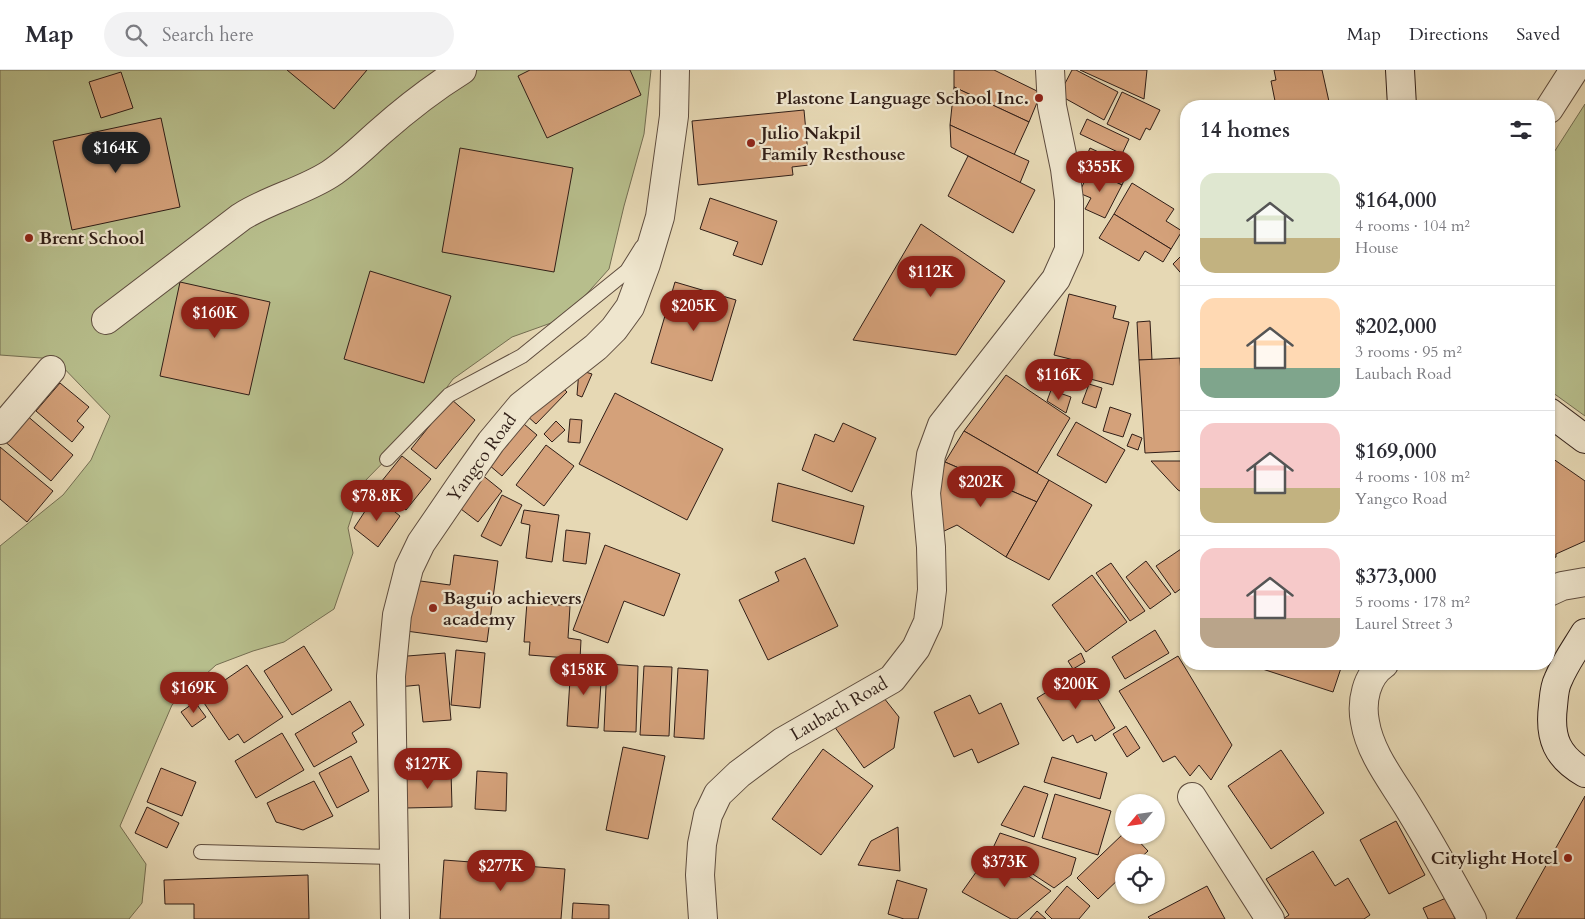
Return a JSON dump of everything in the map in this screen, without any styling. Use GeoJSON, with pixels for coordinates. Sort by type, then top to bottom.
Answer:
{"type":"FeatureCollection","features":[{"type":"Feature","properties":{"kind":"street"},"geometry":{"type":"LineString","coordinates":[[106,320],[224,228],[248,212],[268,201],[296,191],[330,174],[436,86],[462,70]]}},
{"type":"Feature","properties":{"kind":"street","name":"Yangco Road"},"geometry":{"type":"LineString","coordinates":[[395,919],[391,676],[397,615],[409,568],[421,543],[460,486],[491,442],[521,406],[596,347],[614,329],[630,307],[646,264],[660,217],[674,116],[675,70]]}},
{"type":"Feature","properties":{"kind":"street","name":"Laubach Road"},"geometry":{"type":"LineString","coordinates":[[703,919],[700,875],[702,844],[708,815],[718,794],[738,774],[782,742],[892,679],[916,648],[928,622],[932,590],[931,548],[926,493],[931,455],[942,425],[1056,280],[1069,250],[1069,200],[1065,169],[1052,106],[1050,70]]}},
{"type":"Feature","properties":{"kind":"street"},"geometry":{"type":"LineString","coordinates":[[1400,70],[1402,100]]}},
{"type":"Feature","properties":{"kind":"street"},"geometry":{"type":"LineString","coordinates":[[1555,100],[1574,70]]}},
{"type":"Feature","properties":{"kind":"street"},"geometry":{"type":"LineString","coordinates":[[0,430],[51,370]]}},
{"type":"Feature","properties":{"kind":"street"},"geometry":{"type":"LineString","coordinates":[[1555,416],[1585,439]]}},
{"type":"Feature","properties":{"kind":"street"},"geometry":{"type":"LineString","coordinates":[[1555,589],[1562,586],[1585,582]]}},
{"type":"Feature","properties":{"kind":"street"},"geometry":{"type":"LineString","coordinates":[[1585,633],[1558,678],[1554,691],[1551,720],[1553,736],[1560,753],[1572,765],[1585,773]]}},
{"type":"Feature","properties":{"kind":"street"},"geometry":{"type":"LineString","coordinates":[[1377,670],[1370,679],[1365,694],[1364,721],[1367,733],[1383,765],[1472,919]]}},
{"type":"Feature","properties":{"kind":"street"},"geometry":{"type":"LineString","coordinates":[[1192,797],[1270,919]]}},
{"type":"Feature","properties":{"kind":"lane"},"geometry":{"type":"LineString","coordinates":[[387,459],[449,395],[522,356],[627,271],[660,217]]}},
{"type":"Feature","properties":{"kind":"lane"},"geometry":{"type":"LineString","coordinates":[[201,852],[393,857]]}},
{"type":"Feature","properties":{"kind":"green space"},"geometry":{"type":"Polygon","coordinates":[[[0,70],[651,70],[644,134],[609,269],[565,318],[512,337],[453,379],[416,429],[362,484],[348,528],[353,553],[334,609],[284,642],[216,665],[172,705],[120,826],[146,864],[142,903],[129,919],[0,919],[0,546],[63,495],[91,460],[110,416],[55,359],[0,355],[0,70]]]}},
{"type":"Feature","properties":{"kind":"green space"},"geometry":{"type":"Polygon","coordinates":[[[1585,104],[1585,416],[1555,394],[1555,151],[1585,104]]]}},
{"type":"Feature","properties":{"kind":"building"},"geometry":{"type":"Polygon","coordinates":[[[287,70],[367,70],[334,109],[287,70]]]}},
{"type":"Feature","properties":{"kind":"building"},"geometry":{"type":"Polygon","coordinates":[[[530,70],[630,70],[641,95],[547,138],[518,76],[530,70]]]}},
{"type":"Feature","properties":{"kind":"building"},"geometry":{"type":"Polygon","coordinates":[[[954,70],[994,70],[1041,93],[1029,122],[954,87],[954,70]]]}},
{"type":"Feature","properties":{"kind":"building"},"geometry":{"type":"Polygon","coordinates":[[[1072,70],[1076,70],[1118,92],[1104,120],[1059,95],[1072,70]]]}},
{"type":"Feature","properties":{"kind":"building"},"geometry":{"type":"Polygon","coordinates":[[[1080,70],[1147,70],[1144,99],[1080,70]]]}},
{"type":"Feature","properties":{"kind":"building"},"geometry":{"type":"Polygon","coordinates":[[[1274,70],[1322,70],[1329,100],[1275,100],[1271,81],[1276,80],[1274,70]]]}},
{"type":"Feature","properties":{"kind":"building"},"geometry":{"type":"Polygon","coordinates":[[[121,72],[133,108],[101,118],[89,82],[121,72]]]}},
{"type":"Feature","properties":{"kind":"building"},"geometry":{"type":"Polygon","coordinates":[[[954,87],[1029,122],[1014,155],[950,125],[954,87]]]}},
{"type":"Feature","properties":{"kind":"building"},"geometry":{"type":"Polygon","coordinates":[[[1122,92],[1160,110],[1150,130],[1146,128],[1140,140],[1107,124],[1122,92]]]}},
{"type":"Feature","properties":{"kind":"building","name":"Julio Nakpil Family Resthouse"},"geometry":{"type":"Polygon","coordinates":[[[804,110],[809,165],[792,167],[793,175],[698,185],[692,121],[804,110]]]}},
{"type":"Feature","properties":{"kind":"building"},"geometry":{"type":"Polygon","coordinates":[[[161,118],[180,207],[72,230],[53,141],[161,118]]]}},
{"type":"Feature","properties":{"kind":"building"},"geometry":{"type":"Polygon","coordinates":[[[1087,119],[1129,139],[1122,154],[1080,134],[1087,119]]]}},
{"type":"Feature","properties":{"kind":"building"},"geometry":{"type":"Polygon","coordinates":[[[950,125],[1029,161],[1020,183],[951,147],[950,125]]]}},
{"type":"Feature","properties":{"kind":"building"},"geometry":{"type":"Polygon","coordinates":[[[460,148],[573,168],[554,272],[442,252],[460,148]]]}},
{"type":"Feature","properties":{"kind":"building"},"geometry":{"type":"Polygon","coordinates":[[[1090,148],[1130,167],[1122,185],[1082,166],[1090,148]]]}},
{"type":"Feature","properties":{"kind":"building"},"geometry":{"type":"Polygon","coordinates":[[[968,156],[1035,190],[1013,233],[948,196],[968,156]]]}},
{"type":"Feature","properties":{"kind":"building"},"geometry":{"type":"Polygon","coordinates":[[[1090,170],[1122,185],[1105,218],[1085,209],[1091,198],[1079,193],[1090,170]]]}},
{"type":"Feature","properties":{"kind":"building"},"geometry":{"type":"Polygon","coordinates":[[[1132,183],[1174,209],[1166,221],[1180,230],[1180,234],[1171,249],[1114,214],[1132,183]]]}},
{"type":"Feature","properties":{"kind":"building"},"geometry":{"type":"Polygon","coordinates":[[[710,198],[777,221],[762,265],[733,255],[738,242],[700,229],[710,198]]]}},
{"type":"Feature","properties":{"kind":"building"},"geometry":{"type":"Polygon","coordinates":[[[1114,214],[1171,249],[1163,262],[1145,251],[1139,261],[1099,238],[1114,214]]]}},
{"type":"Feature","properties":{"kind":"building"},"geometry":{"type":"Polygon","coordinates":[[[921,224],[1005,281],[956,355],[853,340],[921,224]]]}},
{"type":"Feature","properties":{"kind":"building"},"geometry":{"type":"Polygon","coordinates":[[[1180,257],[1180,272],[1173,264],[1180,257]]]}},
{"type":"Feature","properties":{"kind":"building"},"geometry":{"type":"Polygon","coordinates":[[[370,271],[451,296],[424,383],[344,359],[370,271]]]}},
{"type":"Feature","properties":{"kind":"building"},"geometry":{"type":"Polygon","coordinates":[[[180,282],[270,302],[249,395],[160,376],[180,282]]]}},
{"type":"Feature","properties":{"kind":"building"},"geometry":{"type":"Polygon","coordinates":[[[675,282],[736,300],[712,381],[651,363],[675,282]]]}},
{"type":"Feature","properties":{"kind":"building"},"geometry":{"type":"Polygon","coordinates":[[[1069,294],[1116,306],[1113,318],[1129,322],[1113,385],[1079,376],[1082,362],[1054,355],[1069,294]]]}},
{"type":"Feature","properties":{"kind":"building"},"geometry":{"type":"Polygon","coordinates":[[[1150,321],[1152,360],[1139,360],[1137,322],[1150,321]]]}},
{"type":"Feature","properties":{"kind":"building"},"geometry":{"type":"Polygon","coordinates":[[[1180,358],[1180,451],[1145,453],[1139,360],[1180,358]]]}},
{"type":"Feature","properties":{"kind":"building"},"geometry":{"type":"Polygon","coordinates":[[[579,370],[592,374],[582,397],[577,395],[579,370]]]}},
{"type":"Feature","properties":{"kind":"building"},"geometry":{"type":"Polygon","coordinates":[[[1006,375],[1070,418],[1037,473],[964,431],[1006,375]]]}},
{"type":"Feature","properties":{"kind":"building"},"geometry":{"type":"Polygon","coordinates":[[[557,382],[567,392],[536,424],[525,414],[557,382]]]}},
{"type":"Feature","properties":{"kind":"building"},"geometry":{"type":"Polygon","coordinates":[[[60,383],[89,407],[77,421],[84,427],[72,442],[36,411],[60,383]]]}},
{"type":"Feature","properties":{"kind":"building"},"geometry":{"type":"Polygon","coordinates":[[[1089,384],[1102,388],[1096,408],[1082,403],[1089,384]]]}},
{"type":"Feature","properties":{"kind":"building"},"geometry":{"type":"Polygon","coordinates":[[[1051,390],[1071,397],[1066,413],[1047,401],[1051,390]]]}},
{"type":"Feature","properties":{"kind":"building"},"geometry":{"type":"Polygon","coordinates":[[[615,393],[723,449],[687,520],[579,464],[615,393]]]}},
{"type":"Feature","properties":{"kind":"building"},"geometry":{"type":"Polygon","coordinates":[[[451,399],[475,420],[436,469],[411,449],[451,399]]]}},
{"type":"Feature","properties":{"kind":"building"},"geometry":{"type":"Polygon","coordinates":[[[1110,407],[1131,414],[1123,437],[1103,431],[1110,407]]]}},
{"type":"Feature","properties":{"kind":"building"},"geometry":{"type":"Polygon","coordinates":[[[25,414],[73,455],[51,481],[3,440],[25,414]]]}},
{"type":"Feature","properties":{"kind":"building"},"geometry":{"type":"Polygon","coordinates":[[[518,419],[537,435],[502,476],[482,459],[518,419]]]}},
{"type":"Feature","properties":{"kind":"building"},"geometry":{"type":"Polygon","coordinates":[[[570,419],[582,420],[580,443],[568,442],[570,419]]]}},
{"type":"Feature","properties":{"kind":"building"},"geometry":{"type":"Polygon","coordinates":[[[556,421],[565,430],[552,442],[544,434],[556,421]]]}},
{"type":"Feature","properties":{"kind":"building"},"geometry":{"type":"Polygon","coordinates":[[[1076,422],[1125,450],[1106,483],[1057,455],[1076,422]]]}},
{"type":"Feature","properties":{"kind":"building"},"geometry":{"type":"Polygon","coordinates":[[[843,423],[876,438],[852,492],[802,470],[815,434],[834,442],[843,423]]]}},
{"type":"Feature","properties":{"kind":"building"},"geometry":{"type":"Polygon","coordinates":[[[964,431],[1049,480],[1037,502],[945,462],[964,431]]]}},
{"type":"Feature","properties":{"kind":"building"},"geometry":{"type":"Polygon","coordinates":[[[1132,434],[1142,438],[1138,450],[1127,446],[1132,434]]]}},
{"type":"Feature","properties":{"kind":"building"},"geometry":{"type":"Polygon","coordinates":[[[546,445],[574,466],[544,506],[516,485],[546,445]]]}},
{"type":"Feature","properties":{"kind":"building"},"geometry":{"type":"Polygon","coordinates":[[[0,447],[53,491],[27,522],[0,499],[0,447]]]}},
{"type":"Feature","properties":{"kind":"building"},"geometry":{"type":"Polygon","coordinates":[[[402,456],[431,479],[406,510],[377,487],[402,456]]]}},
{"type":"Feature","properties":{"kind":"building"},"geometry":{"type":"Polygon","coordinates":[[[1555,460],[1585,481],[1585,541],[1556,554],[1556,557],[1555,460]]]}},
{"type":"Feature","properties":{"kind":"building"},"geometry":{"type":"Polygon","coordinates":[[[1151,461],[1180,461],[1180,491],[1151,461]]]}},
{"type":"Feature","properties":{"kind":"building"},"geometry":{"type":"Polygon","coordinates":[[[945,462],[1037,502],[1006,557],[957,525],[940,533],[934,499],[945,462]]]}},
{"type":"Feature","properties":{"kind":"building"},"geometry":{"type":"Polygon","coordinates":[[[481,474],[502,491],[478,522],[457,506],[481,474]]]}},
{"type":"Feature","properties":{"kind":"building"},"geometry":{"type":"Polygon","coordinates":[[[1049,480],[1092,505],[1049,580],[1006,557],[1049,480]]]}},
{"type":"Feature","properties":{"kind":"building"},"geometry":{"type":"Polygon","coordinates":[[[778,483],[864,506],[854,544],[772,521],[778,483]]]}},
{"type":"Feature","properties":{"kind":"building"},"geometry":{"type":"Polygon","coordinates":[[[502,495],[522,505],[501,546],[481,536],[502,495]]]}},
{"type":"Feature","properties":{"kind":"building"},"geometry":{"type":"Polygon","coordinates":[[[375,496],[400,516],[378,547],[354,528],[375,496]]]}},
{"type":"Feature","properties":{"kind":"building"},"geometry":{"type":"Polygon","coordinates":[[[524,510],[559,515],[552,562],[526,558],[530,525],[521,523],[524,510]]]}},
{"type":"Feature","properties":{"kind":"building"},"geometry":{"type":"Polygon","coordinates":[[[566,530],[590,533],[586,564],[563,561],[566,530]]]}},
{"type":"Feature","properties":{"kind":"building"},"geometry":{"type":"Polygon","coordinates":[[[605,545],[680,574],[664,616],[624,601],[608,643],[573,630],[605,545]]]}},
{"type":"Feature","properties":{"kind":"building"},"geometry":{"type":"Polygon","coordinates":[[[1180,550],[1180,589],[1175,593],[1156,566],[1180,550]]]}},
{"type":"Feature","properties":{"kind":"building"},"geometry":{"type":"Polygon","coordinates":[[[454,555],[498,561],[487,642],[406,631],[413,580],[450,585],[454,555]]]}},
{"type":"Feature","properties":{"kind":"building"},"geometry":{"type":"Polygon","coordinates":[[[805,558],[838,626],[768,660],[739,600],[779,581],[775,572],[805,558]]]}},
{"type":"Feature","properties":{"kind":"building"},"geometry":{"type":"Polygon","coordinates":[[[1146,561],[1171,594],[1150,609],[1126,577],[1146,561]]]}},
{"type":"Feature","properties":{"kind":"building"},"geometry":{"type":"Polygon","coordinates":[[[1111,563],[1145,611],[1130,621],[1096,573],[1111,563]]]}},
{"type":"Feature","properties":{"kind":"building"},"geometry":{"type":"Polygon","coordinates":[[[1092,575],[1127,622],[1086,652],[1052,605],[1092,575]]]}},
{"type":"Feature","properties":{"kind":"building"},"geometry":{"type":"Polygon","coordinates":[[[527,602],[570,606],[568,638],[581,640],[580,659],[529,655],[530,642],[524,642],[527,602]]]}},
{"type":"Feature","properties":{"kind":"building"},"geometry":{"type":"Polygon","coordinates":[[[1155,630],[1169,653],[1125,679],[1112,657],[1155,630]]]}},
{"type":"Feature","properties":{"kind":"building"},"geometry":{"type":"Polygon","coordinates":[[[304,646],[332,690],[292,715],[264,671],[304,646]]]}},
{"type":"Feature","properties":{"kind":"building"},"geometry":{"type":"Polygon","coordinates":[[[456,650],[485,653],[480,708],[451,705],[456,650]]]}},
{"type":"Feature","properties":{"kind":"building"},"geometry":{"type":"Polygon","coordinates":[[[445,653],[451,720],[423,722],[419,685],[398,687],[395,657],[445,653]]]}},
{"type":"Feature","properties":{"kind":"building"},"geometry":{"type":"Polygon","coordinates":[[[1081,653],[1085,662],[1073,669],[1068,661],[1081,653]]]}},
{"type":"Feature","properties":{"kind":"building"},"geometry":{"type":"Polygon","coordinates":[[[1178,656],[1180,659],[1180,670],[1186,670],[1232,745],[1211,780],[1199,765],[1190,776],[1175,756],[1163,762],[1119,691],[1178,656]]]}},
{"type":"Feature","properties":{"kind":"building"},"geometry":{"type":"Polygon","coordinates":[[[571,664],[602,667],[598,728],[567,726],[571,664]]]}},
{"type":"Feature","properties":{"kind":"building"},"geometry":{"type":"Polygon","coordinates":[[[607,664],[638,666],[636,732],[604,731],[607,664]]]}},
{"type":"Feature","properties":{"kind":"building"},"geometry":{"type":"Polygon","coordinates":[[[247,665],[283,717],[244,743],[238,734],[229,740],[200,697],[247,665]]]}},
{"type":"Feature","properties":{"kind":"building"},"geometry":{"type":"Polygon","coordinates":[[[644,666],[672,667],[669,736],[640,735],[644,666]]]}},
{"type":"Feature","properties":{"kind":"building"},"geometry":{"type":"Polygon","coordinates":[[[678,668],[708,670],[704,739],[674,737],[678,668]]]}},
{"type":"Feature","properties":{"kind":"building"},"geometry":{"type":"Polygon","coordinates":[[[1265,670],[1340,670],[1333,692],[1265,670]]]}},
{"type":"Feature","properties":{"kind":"building"},"geometry":{"type":"Polygon","coordinates":[[[1081,671],[1115,728],[1095,741],[1092,735],[1077,743],[1073,735],[1063,741],[1037,698],[1081,671]]]}},
{"type":"Feature","properties":{"kind":"building"},"geometry":{"type":"Polygon","coordinates":[[[880,693],[899,717],[894,748],[864,768],[829,719],[880,693]]]}},
{"type":"Feature","properties":{"kind":"building"},"geometry":{"type":"Polygon","coordinates":[[[970,695],[979,714],[1001,703],[1019,744],[978,763],[972,749],[954,757],[934,712],[970,695]]]}},
{"type":"Feature","properties":{"kind":"building"},"geometry":{"type":"Polygon","coordinates":[[[350,701],[364,725],[352,733],[357,742],[314,767],[295,734],[350,701]]]}},
{"type":"Feature","properties":{"kind":"building"},"geometry":{"type":"Polygon","coordinates":[[[195,702],[206,717],[192,727],[181,712],[195,702]]]}},
{"type":"Feature","properties":{"kind":"building"},"geometry":{"type":"Polygon","coordinates":[[[1126,726],[1140,748],[1127,757],[1113,734],[1126,726]]]}},
{"type":"Feature","properties":{"kind":"building"},"geometry":{"type":"Polygon","coordinates":[[[282,733],[304,770],[256,798],[235,761],[282,733]]]}},
{"type":"Feature","properties":{"kind":"building"},"geometry":{"type":"Polygon","coordinates":[[[623,747],[665,756],[648,839],[606,830],[623,747]]]}},
{"type":"Feature","properties":{"kind":"building"},"geometry":{"type":"Polygon","coordinates":[[[823,749],[873,786],[821,855],[772,819],[823,749]]]}},
{"type":"Feature","properties":{"kind":"building"},"geometry":{"type":"Polygon","coordinates":[[[1281,750],[1324,813],[1271,849],[1228,786],[1281,750]]]}},
{"type":"Feature","properties":{"kind":"building"},"geometry":{"type":"Polygon","coordinates":[[[351,756],[369,791],[337,808],[319,773],[351,756]]]}},
{"type":"Feature","properties":{"kind":"building"},"geometry":{"type":"Polygon","coordinates":[[[1052,757],[1107,773],[1100,799],[1044,782],[1052,757]]]}},
{"type":"Feature","properties":{"kind":"building"},"geometry":{"type":"Polygon","coordinates":[[[161,768],[196,782],[182,816],[147,802],[161,768]]]}},
{"type":"Feature","properties":{"kind":"building"},"geometry":{"type":"Polygon","coordinates":[[[451,771],[452,807],[405,808],[405,772],[451,771]]]}},
{"type":"Feature","properties":{"kind":"building"},"geometry":{"type":"Polygon","coordinates":[[[477,771],[507,773],[506,811],[475,809],[477,771]]]}},
{"type":"Feature","properties":{"kind":"building"},"geometry":{"type":"Polygon","coordinates":[[[314,781],[333,816],[303,830],[276,822],[267,803],[314,781]]]}},
{"type":"Feature","properties":{"kind":"building"},"geometry":{"type":"Polygon","coordinates":[[[1024,786],[1048,794],[1034,837],[1001,825],[1024,786]]]}},
{"type":"Feature","properties":{"kind":"building"},"geometry":{"type":"Polygon","coordinates":[[[1055,794],[1111,811],[1098,855],[1042,838],[1055,794]]]}},
{"type":"Feature","properties":{"kind":"building","name":"Citylight Hotel"},"geometry":{"type":"Polygon","coordinates":[[[1585,796],[1585,919],[1516,919],[1585,796]]]}},
{"type":"Feature","properties":{"kind":"building"},"geometry":{"type":"Polygon","coordinates":[[[147,807],[179,823],[167,848],[135,833],[147,807]]]}},
{"type":"Feature","properties":{"kind":"building"},"geometry":{"type":"Polygon","coordinates":[[[1396,821],[1425,875],[1389,894],[1360,840],[1396,821]]]}},
{"type":"Feature","properties":{"kind":"building"},"geometry":{"type":"Polygon","coordinates":[[[898,827],[900,871],[858,865],[871,841],[898,827]]]}},
{"type":"Feature","properties":{"kind":"building"},"geometry":{"type":"Polygon","coordinates":[[[1000,833],[1076,858],[1071,875],[1054,888],[993,848],[1000,833]]]}},
{"type":"Feature","properties":{"kind":"building"},"geometry":{"type":"Polygon","coordinates":[[[1115,842],[1115,844],[1141,844],[1148,851],[1145,854],[1115,854],[1115,883],[1098,899],[1077,878],[1115,842]]]}},
{"type":"Feature","properties":{"kind":"building"},"geometry":{"type":"Polygon","coordinates":[[[991,851],[1051,891],[1017,919],[1011,919],[962,892],[991,851]]]}},
{"type":"Feature","properties":{"kind":"building"},"geometry":{"type":"Polygon","coordinates":[[[1313,851],[1335,886],[1348,878],[1370,915],[1364,919],[1283,919],[1289,915],[1266,879],[1313,851]]]}},
{"type":"Feature","properties":{"kind":"building"},"geometry":{"type":"Polygon","coordinates":[[[444,860],[565,869],[561,919],[440,919],[444,860]]]}},
{"type":"Feature","properties":{"kind":"building"},"geometry":{"type":"Polygon","coordinates":[[[308,875],[309,919],[194,919],[194,904],[165,904],[164,880],[308,875]]]}},
{"type":"Feature","properties":{"kind":"building"},"geometry":{"type":"Polygon","coordinates":[[[897,880],[927,889],[918,919],[904,919],[888,914],[897,880]]]}},
{"type":"Feature","properties":{"kind":"building"},"geometry":{"type":"Polygon","coordinates":[[[1067,886],[1090,906],[1079,919],[1052,919],[1045,912],[1067,886]]]}},
{"type":"Feature","properties":{"kind":"building"},"geometry":{"type":"Polygon","coordinates":[[[1207,886],[1225,919],[1150,919],[1148,917],[1207,886]]]}},
{"type":"Feature","properties":{"kind":"building"},"geometry":{"type":"Polygon","coordinates":[[[1446,898],[1455,919],[1428,919],[1423,908],[1446,898]]]}},
{"type":"Feature","properties":{"kind":"building"},"geometry":{"type":"Polygon","coordinates":[[[573,903],[609,905],[609,919],[572,919],[573,903]]]}},
{"type":"Feature","properties":{"kind":"building"},"geometry":{"type":"Polygon","coordinates":[[[1037,911],[1046,919],[1030,919],[1037,911]]]}},
{"type":"Feature","properties":{"kind":"place","name":"Plastone Language School Inc."},"geometry":{"type":"Point","coordinates":[1039,98]}},
{"type":"Feature","properties":{"kind":"place","name":"Julio Nakpil Family Resthouse"},"geometry":{"type":"Point","coordinates":[751,143]}},
{"type":"Feature","properties":{"kind":"place","name":"Brent School"},"geometry":{"type":"Point","coordinates":[29,238]}},
{"type":"Feature","properties":{"kind":"place","name":"Baguio achievers academy"},"geometry":{"type":"Point","coordinates":[433,608]}},
{"type":"Feature","properties":{"kind":"place","name":"Citylight Hotel"},"geometry":{"type":"Point","coordinates":[1568,858]}}]}
